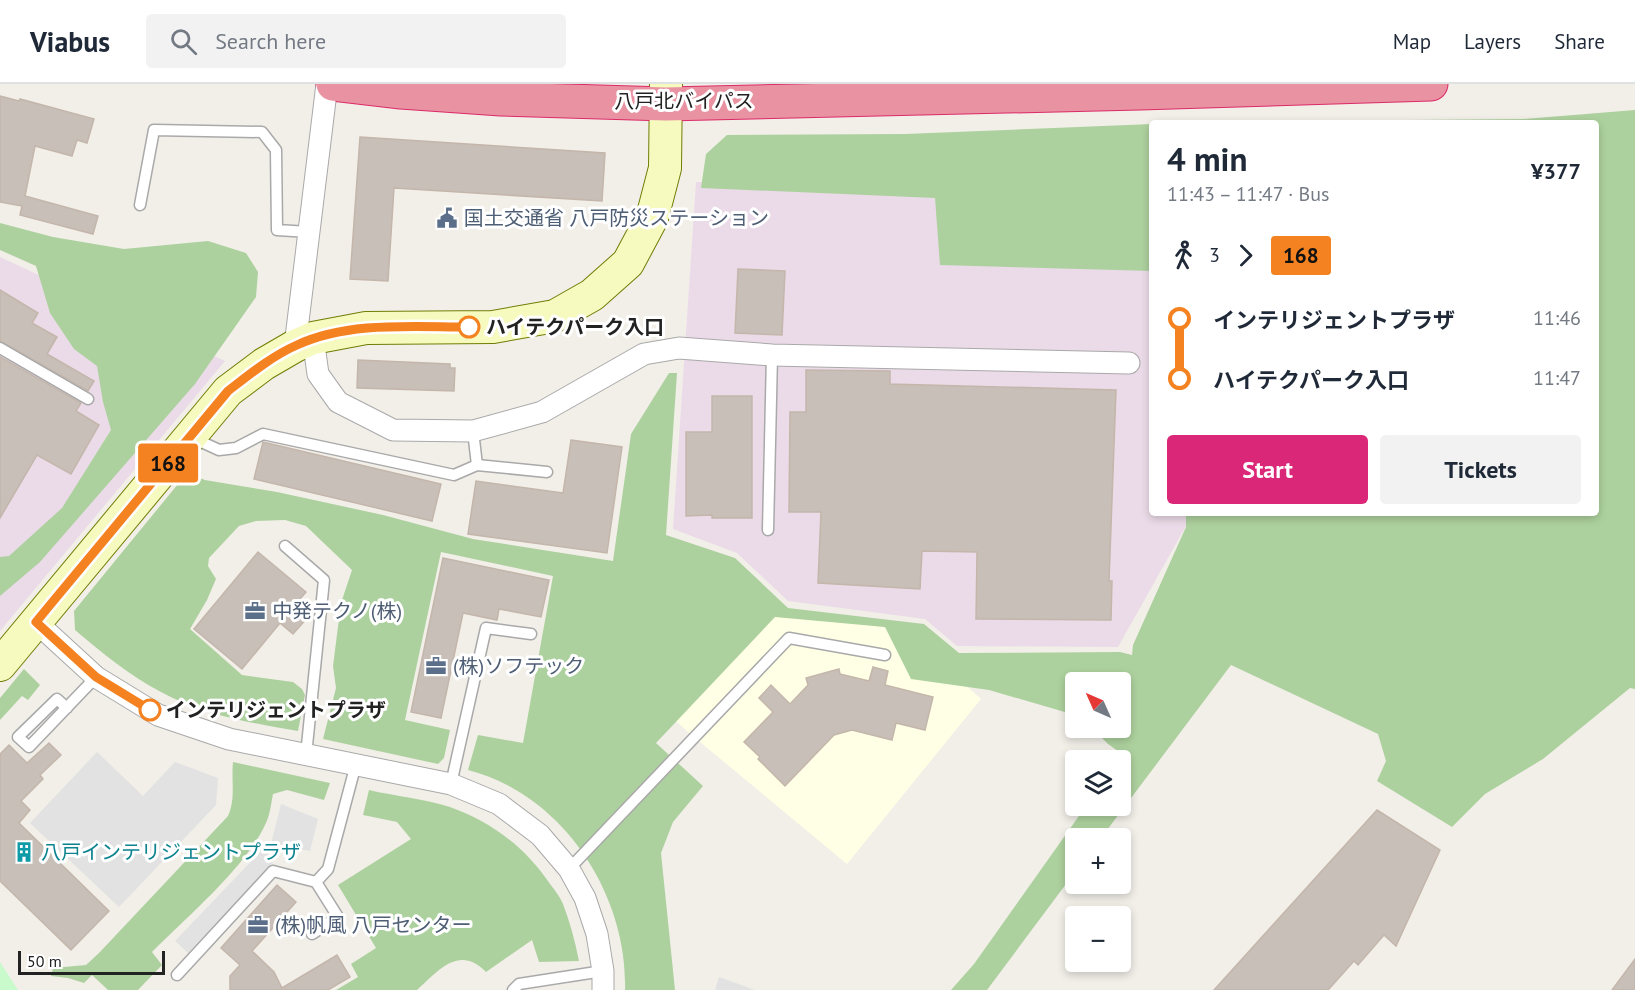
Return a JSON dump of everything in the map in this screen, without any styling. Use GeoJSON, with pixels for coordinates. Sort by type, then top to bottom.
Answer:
{"type":"FeatureCollection","features":[{"type":"Feature","properties":{"kind":"highway","name":"八戸北バイパス"},"geometry":{"type":"LineString","coordinates":[[333,84],[401,92],[501,99],[666,94],[1140,93],[1431,84]]}},
{"type":"Feature","properties":{"kind":"street"},"geometry":{"type":"LineString","coordinates":[[327,84],[309,232],[304,342],[318,374],[338,402],[393,430],[473,431],[542,412],[644,354],[679,348],[772,355],[1129,363]]}},
{"type":"Feature","properties":{"kind":"street"},"geometry":{"type":"LineString","coordinates":[[0,666],[228,391],[264,364],[304,342],[366,328],[493,327],[555,316],[592,295],[628,262],[652,218],[665,168],[666,94]]}},
{"type":"Feature","properties":{"kind":"street"},"geometry":{"type":"LineString","coordinates":[[36,622],[96,677],[158,715],[230,739],[451,784],[499,804],[540,835],[569,869],[585,898],[597,934],[603,981]]}},
{"type":"Feature","properties":{"kind":"lane"},"geometry":{"type":"LineString","coordinates":[[140,206],[154,130],[262,132],[276,150],[277,230],[309,232]]}},
{"type":"Feature","properties":{"kind":"lane"},"geometry":{"type":"LineString","coordinates":[[0,348],[88,399]]}},
{"type":"Feature","properties":{"kind":"lane"},"geometry":{"type":"LineString","coordinates":[[768,530],[772,355]]}},
{"type":"Feature","properties":{"kind":"lane"},"geometry":{"type":"LineString","coordinates":[[473,431],[477,465]]}},
{"type":"Feature","properties":{"kind":"lane"},"geometry":{"type":"LineString","coordinates":[[190,436],[219,450],[236,448],[263,434],[454,475],[477,465],[547,472]]}},
{"type":"Feature","properties":{"kind":"lane"},"geometry":{"type":"LineString","coordinates":[[285,546],[324,580],[306,755]]}},
{"type":"Feature","properties":{"kind":"lane"},"geometry":{"type":"LineString","coordinates":[[451,784],[486,628],[531,634]]}},
{"type":"Feature","properties":{"kind":"lane"},"geometry":{"type":"LineString","coordinates":[[569,869],[789,638],[885,655]]}},
{"type":"Feature","properties":{"kind":"lane"},"geometry":{"type":"LineString","coordinates":[[67,708],[57,699],[18,736],[29,747],[67,708],[96,677]]}},
{"type":"Feature","properties":{"kind":"lane"},"geometry":{"type":"LineString","coordinates":[[316,882],[328,869],[356,764]]}},
{"type":"Feature","properties":{"kind":"lane"},"geometry":{"type":"LineString","coordinates":[[177,975],[273,871],[316,882],[338,917],[312,934]]}},
{"type":"Feature","properties":{"kind":"lane"},"geometry":{"type":"LineString","coordinates":[[513,990],[519,984],[603,981]]}},
{"type":"Feature","properties":{"kind":"shaded area"},"geometry":{"type":"Polygon","coordinates":[[[696,182],[1149,182],[1149,516],[1186,516],[1186,526],[1118,647],[957,646],[925,619],[788,601],[737,553],[673,529],[696,182]]]}},
{"type":"Feature","properties":{"kind":"shaded area"},"geometry":{"type":"Polygon","coordinates":[[[0,257],[225,361],[0,631],[0,257]]]}},
{"type":"Feature","properties":{"kind":"shaded area"},"geometry":{"type":"Polygon","coordinates":[[[773,610],[906,631],[981,699],[847,864],[674,719],[773,610]]]}},
{"type":"Feature","properties":{"kind":"shaded area"},"geometry":{"type":"Polygon","coordinates":[[[97,752],[143,796],[175,762],[218,778],[216,805],[119,907],[30,823],[97,752]]]}},
{"type":"Feature","properties":{"kind":"shaded area"},"geometry":{"type":"Polygon","coordinates":[[[281,804],[318,819],[310,851],[271,844],[281,804]]]}},
{"type":"Feature","properties":{"kind":"shaded area"},"geometry":{"type":"Polygon","coordinates":[[[263,849],[275,860],[188,953],[175,941],[263,849]]]}},
{"type":"Feature","properties":{"kind":"shaded area"},"geometry":{"type":"Polygon","coordinates":[[[719,977],[755,990],[715,990],[719,977]]]}},
{"type":"Feature","properties":{"kind":"green space"},"geometry":{"type":"Polygon","coordinates":[[[1635,110],[1635,689],[1630,688],[1543,759],[1485,794],[1452,827],[1377,781],[1386,761],[1378,734],[1231,665],[1131,798],[1131,750],[1116,750],[1102,738],[1131,738],[1131,672],[1065,672],[1065,712],[989,690],[911,679],[885,627],[775,617],[656,743],[703,786],[673,822],[661,853],[675,990],[625,990],[623,954],[615,919],[602,885],[583,853],[560,825],[533,801],[502,782],[468,770],[478,735],[523,743],[553,576],[441,552],[405,720],[450,730],[444,758],[438,764],[323,739],[336,688],[333,666],[341,603],[352,570],[306,526],[285,520],[256,521],[239,526],[209,558],[208,566],[216,579],[190,629],[242,675],[293,682],[302,689],[305,695],[298,731],[228,717],[177,700],[127,671],[75,630],[74,611],[187,473],[205,480],[277,492],[383,515],[473,539],[613,561],[631,434],[669,373],[677,373],[666,535],[735,558],[788,608],[924,624],[959,653],[1120,652],[1132,655],[1133,645],[1186,527],[1186,516],[1599,516],[1599,120],[1408,120],[1523,119],[1635,110]]]}},
{"type":"Feature","properties":{"kind":"green space"},"geometry":{"type":"Polygon","coordinates":[[[1149,124],[1149,271],[940,265],[935,198],[701,188],[706,154],[727,135],[905,134],[1149,124]]]}},
{"type":"Feature","properties":{"kind":"green space"},"geometry":{"type":"Polygon","coordinates":[[[0,223],[53,237],[124,249],[208,241],[246,253],[258,272],[256,297],[195,384],[40,562],[0,596],[0,557],[9,556],[62,508],[111,430],[103,402],[97,366],[74,349],[50,313],[36,266],[0,250],[0,223]]]}},
{"type":"Feature","properties":{"kind":"green space"},"geometry":{"type":"Polygon","coordinates":[[[24,669],[40,685],[28,700],[22,696],[0,720],[0,698],[24,669]]]}},
{"type":"Feature","properties":{"kind":"green space"},"geometry":{"type":"Polygon","coordinates":[[[233,762],[330,783],[324,800],[287,790],[273,794],[268,818],[256,841],[214,892],[152,952],[162,965],[138,990],[108,990],[92,975],[84,983],[51,976],[53,968],[86,965],[228,816],[233,796],[233,762]]]}},
{"type":"Feature","properties":{"kind":"green space"},"geometry":{"type":"Polygon","coordinates":[[[369,790],[450,807],[480,820],[507,838],[530,859],[556,891],[570,925],[579,961],[539,962],[532,940],[486,972],[467,960],[449,963],[417,990],[336,990],[358,977],[351,964],[376,948],[338,885],[411,839],[397,822],[363,815],[369,790]]]}},
{"type":"Feature","properties":{"kind":"green space"},"geometry":{"type":"Polygon","coordinates":[[[1079,816],[1118,816],[1109,828],[1070,828],[1079,816]]]}},
{"type":"Feature","properties":{"kind":"green space"},"geometry":{"type":"Polygon","coordinates":[[[1065,836],[1065,885],[987,990],[951,990],[974,964],[1065,836]]]}},
{"type":"Feature","properties":{"kind":"green space"},"geometry":{"type":"Polygon","coordinates":[[[0,962],[18,990],[0,990],[0,962]]]}},
{"type":"Feature","properties":{"kind":"building"},"geometry":{"type":"Polygon","coordinates":[[[0,96],[19,101],[20,99],[94,119],[87,143],[77,140],[72,156],[35,146],[25,196],[98,216],[93,234],[20,215],[22,206],[0,202],[0,96]]]}},
{"type":"Feature","properties":{"kind":"building","name":"国土交通省 八戸防災ステーション"},"geometry":{"type":"Polygon","coordinates":[[[360,137],[605,153],[602,201],[394,188],[388,281],[350,279],[360,137]]]}},
{"type":"Feature","properties":{"kind":"building"},"geometry":{"type":"Polygon","coordinates":[[[738,269],[785,271],[782,335],[735,333],[738,269]]]}},
{"type":"Feature","properties":{"kind":"building"},"geometry":{"type":"Polygon","coordinates":[[[0,290],[38,313],[32,323],[57,337],[47,354],[94,381],[88,391],[0,341],[0,290]]]}},
{"type":"Feature","properties":{"kind":"building"},"geometry":{"type":"Polygon","coordinates":[[[0,357],[81,403],[76,411],[99,425],[71,474],[37,455],[0,518],[0,357]]]}},
{"type":"Feature","properties":{"kind":"building"},"geometry":{"type":"Polygon","coordinates":[[[358,360],[450,364],[450,368],[455,368],[454,391],[357,388],[358,360]]]}},
{"type":"Feature","properties":{"kind":"building"},"geometry":{"type":"Polygon","coordinates":[[[806,370],[890,371],[890,384],[1116,390],[1109,581],[1112,581],[1111,620],[976,619],[977,552],[922,551],[920,589],[818,583],[821,512],[789,512],[790,412],[806,412],[806,370]]]}},
{"type":"Feature","properties":{"kind":"building"},"geometry":{"type":"Polygon","coordinates":[[[712,396],[752,396],[752,518],[686,516],[686,432],[712,432],[712,396]]]}},
{"type":"Feature","properties":{"kind":"building"},"geometry":{"type":"Polygon","coordinates":[[[571,440],[622,447],[607,553],[468,534],[476,481],[563,493],[571,440]]]}},
{"type":"Feature","properties":{"kind":"building"},"geometry":{"type":"Polygon","coordinates":[[[263,442],[441,484],[432,521],[254,479],[263,442]]]}},
{"type":"Feature","properties":{"kind":"building","name":"中発テクノ(株)"},"geometry":{"type":"Polygon","coordinates":[[[258,552],[306,592],[295,605],[308,617],[293,634],[280,623],[242,669],[194,629],[258,552]]]}},
{"type":"Feature","properties":{"kind":"building","name":"(株)ソフテック"},"geometry":{"type":"Polygon","coordinates":[[[443,558],[549,580],[541,617],[499,609],[497,620],[463,613],[441,718],[411,712],[443,558]]]}},
{"type":"Feature","properties":{"kind":"building"},"geometry":{"type":"Polygon","coordinates":[[[873,667],[888,671],[885,685],[933,697],[925,730],[896,723],[892,740],[852,730],[834,735],[785,786],[744,742],[773,712],[759,698],[771,685],[790,704],[808,685],[806,678],[839,669],[840,674],[869,681],[873,667]]]}},
{"type":"Feature","properties":{"kind":"building","name":"八戸インテリジェントプラザ"},"geometry":{"type":"Polygon","coordinates":[[[49,743],[61,755],[40,775],[43,779],[21,801],[30,810],[19,823],[109,911],[71,950],[0,881],[0,754],[9,745],[27,763],[49,743]]]}},
{"type":"Feature","properties":{"kind":"building"},"geometry":{"type":"Polygon","coordinates":[[[1377,810],[1440,850],[1396,946],[1384,935],[1358,965],[1354,961],[1328,990],[1214,990],[1377,810]]]}},
{"type":"Feature","properties":{"kind":"building","name":"(株)帆風 八戸センター"},"geometry":{"type":"Polygon","coordinates":[[[277,885],[296,902],[252,951],[274,972],[282,988],[337,955],[350,977],[328,990],[230,990],[230,976],[240,965],[221,948],[277,885]]]}},
{"type":"Feature","properties":{"kind":"building"},"geometry":{"type":"Polygon","coordinates":[[[1635,959],[1635,990],[1612,990],[1635,959]]]}},
{"type":"Feature","properties":{"kind":"bus line","name":"168"},"geometry":{"type":"LineString","coordinates":[[150,710],[96,677],[36,622],[228,391],[264,364],[313,338],[366,328],[469,327]]}},
{"type":"Feature","properties":{"kind":"place","name":"国土交通省 八戸防災ステーション"},"geometry":{"type":"Point","coordinates":[447,218]}},
{"type":"Feature","properties":{"kind":"place","name":"ハイテクパーク入口"},"geometry":{"type":"Point","coordinates":[469,327]}},
{"type":"Feature","properties":{"kind":"place","name":"中発テクノ(株)"},"geometry":{"type":"Point","coordinates":[255,611]}},
{"type":"Feature","properties":{"kind":"place","name":"(株)ソフテック"},"geometry":{"type":"Point","coordinates":[436,666]}},
{"type":"Feature","properties":{"kind":"place","name":"インテリジェントプラザ"},"geometry":{"type":"Point","coordinates":[150,710]}},
{"type":"Feature","properties":{"kind":"place","name":"八戸インテリジェントプラザ"},"geometry":{"type":"Point","coordinates":[24,852]}},
{"type":"Feature","properties":{"kind":"place","name":"(株)帆風 八戸センター"},"geometry":{"type":"Point","coordinates":[258,925]}}]}
